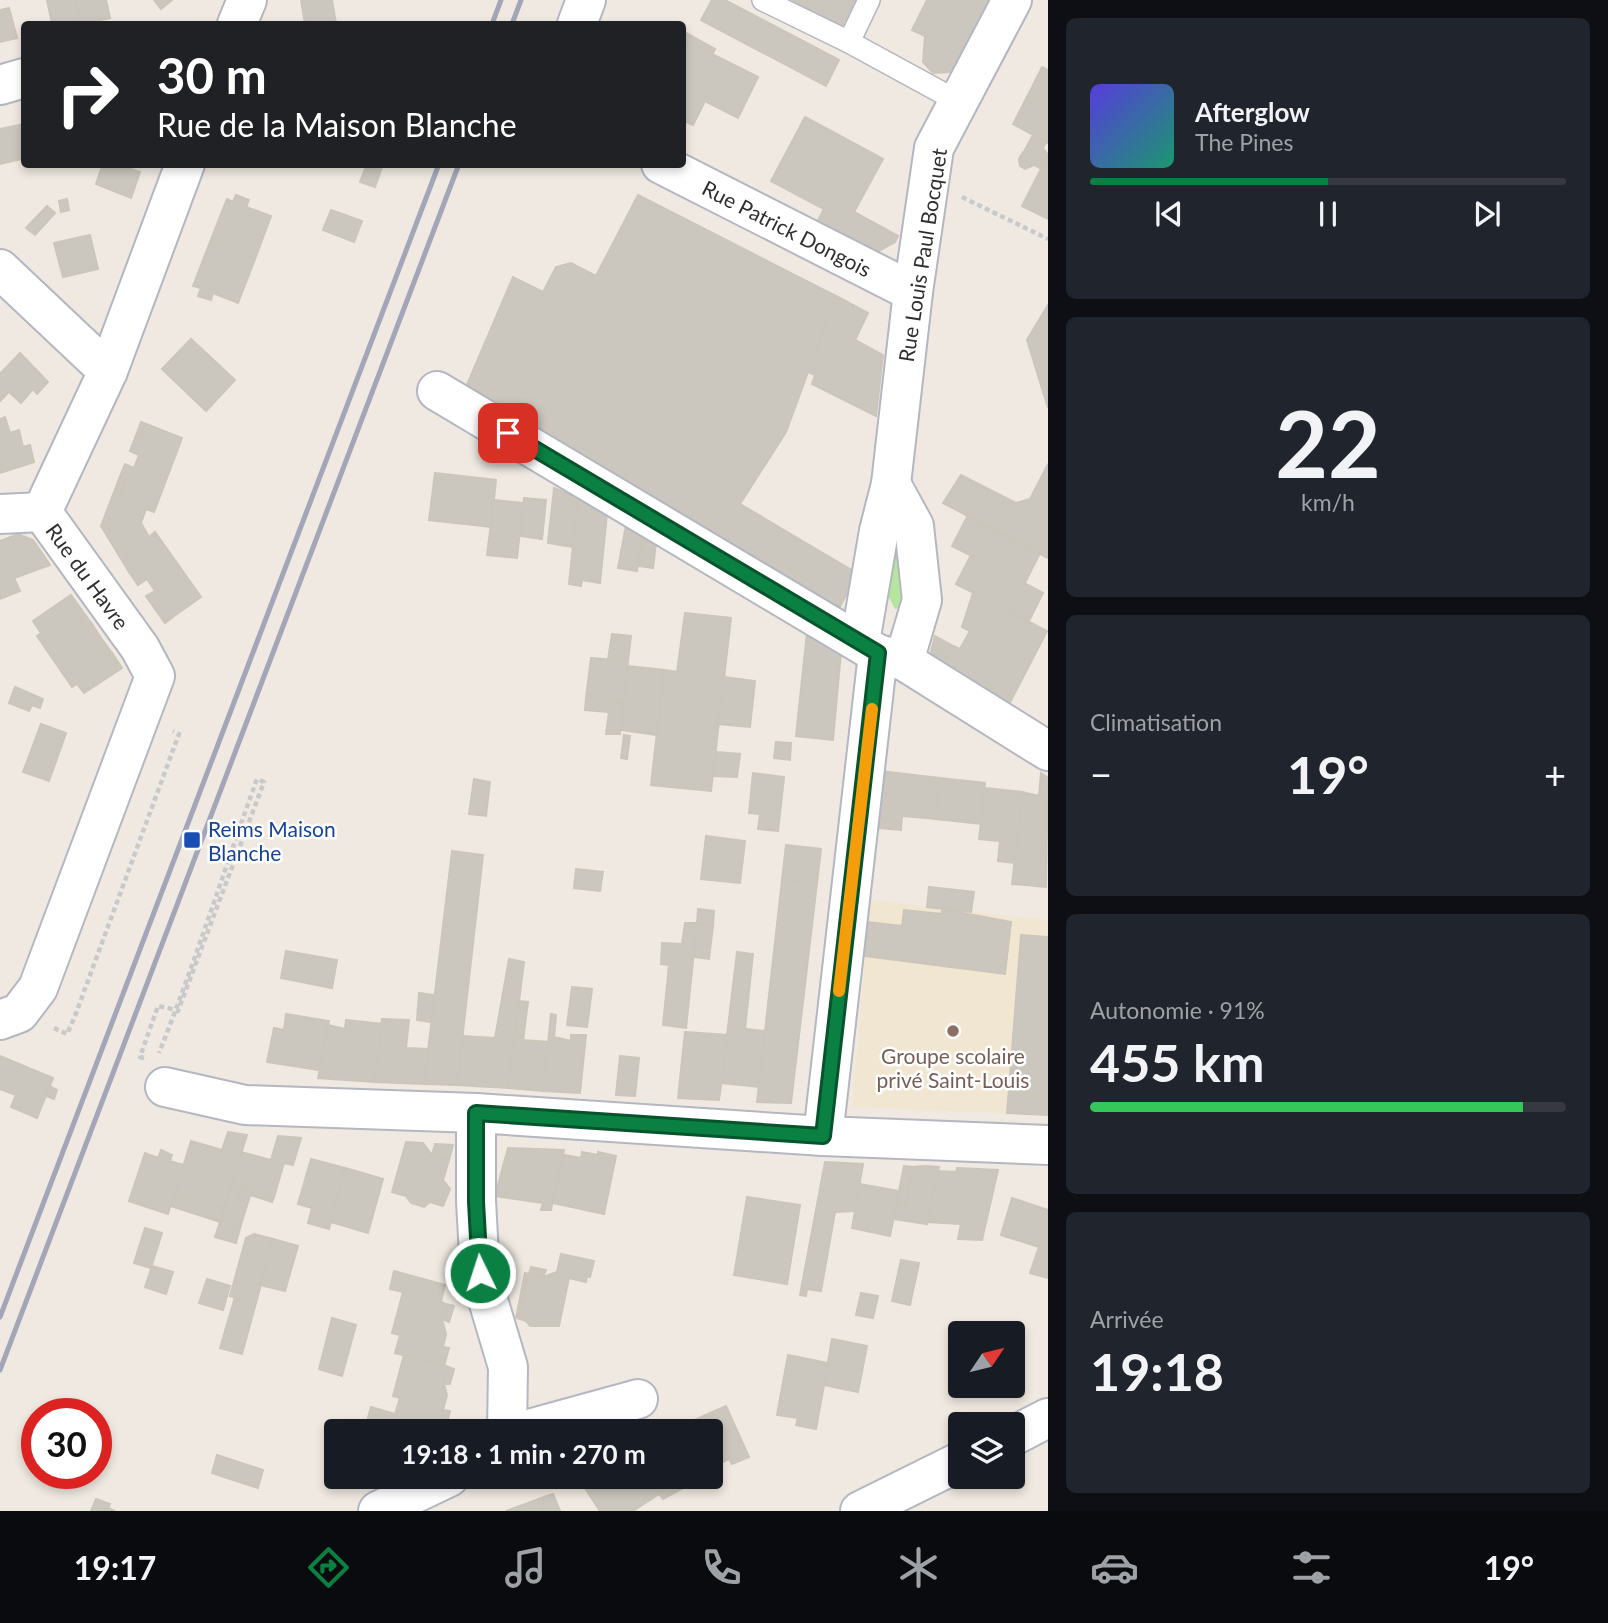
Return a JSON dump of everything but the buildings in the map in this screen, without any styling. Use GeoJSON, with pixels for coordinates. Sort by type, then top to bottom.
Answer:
{"type":"FeatureCollection","features":[{"type":"Feature","properties":{"kind":"street"},"geometry":{"type":"LineString","coordinates":[[238,21],[247,0]]}},
{"type":"Feature","properties":{"kind":"street"},"geometry":{"type":"LineString","coordinates":[[578,21],[586,0]]}},
{"type":"Feature","properties":{"kind":"street","name":"Rue Louis Paul Bocquet"},"geometry":{"type":"LineString","coordinates":[[881,652],[891,484],[913,292],[934,148],[1013,0]]}},
{"type":"Feature","properties":{"kind":"street"},"geometry":{"type":"LineString","coordinates":[[0,85],[21,79]]}},
{"type":"Feature","properties":{"kind":"street","name":"Rue du Havre"},"geometry":{"type":"LineString","coordinates":[[0,1020],[19,1013],[38,988],[155,676],[140,649],[42,512],[108,371],[184,168]]}},
{"type":"Feature","properties":{"kind":"street","name":"Rue Patrick Dongois"},"geometry":{"type":"LineString","coordinates":[[669,168],[913,292]]}},
{"type":"Feature","properties":{"kind":"street"},"geometry":{"type":"LineString","coordinates":[[0,269],[108,371]]}},
{"type":"Feature","properties":{"kind":"street"},"geometry":{"type":"LineString","coordinates":[[437,391],[1048,751]]}},
{"type":"Feature","properties":{"kind":"street"},"geometry":{"type":"LineString","coordinates":[[823,1136],[881,652],[922,600],[914,526],[891,484]]}},
{"type":"Feature","properties":{"kind":"street"},"geometry":{"type":"LineString","coordinates":[[0,514],[42,512]]}},
{"type":"Feature","properties":{"kind":"street"},"geometry":{"type":"LineString","coordinates":[[165,1087],[245,1105],[476,1113],[823,1136],[1048,1145]]}},
{"type":"Feature","properties":{"kind":"street"},"geometry":{"type":"LineString","coordinates":[[476,1113],[476,1202],[480,1273],[508,1367],[507,1419]]}},
{"type":"Feature","properties":{"kind":"street"},"geometry":{"type":"LineString","coordinates":[[565,1419],[638,1399]]}},
{"type":"Feature","properties":{"kind":"street"},"geometry":{"type":"LineString","coordinates":[[1025,1430],[1048,1418]]}},
{"type":"Feature","properties":{"kind":"street"},"geometry":{"type":"LineString","coordinates":[[881,1506],[948,1468]]}},
{"type":"Feature","properties":{"kind":"street"},"geometry":{"type":"LineString","coordinates":[[378,1511],[424,1489]]}},
{"type":"Feature","properties":{"kind":"lane"},"geometry":{"type":"LineString","coordinates":[[763,0],[849,42],[959,102]]}},
{"type":"Feature","properties":{"kind":"lane"},"geometry":{"type":"LineString","coordinates":[[849,42],[869,0]]}},
{"type":"Feature","properties":{"kind":"path"},"geometry":{"type":"LineString","coordinates":[[930,181],[1048,239]]}},
{"type":"Feature","properties":{"kind":"path"},"geometry":{"type":"LineString","coordinates":[[56,1029],[67,1034],[71,1025],[179,734]]}},
{"type":"Feature","properties":{"kind":"path"},"geometry":{"type":"LineString","coordinates":[[142,1051],[158,1006],[166,1007],[172,1009],[178,1011],[264,782],[257,779],[175,1006],[172,1016],[162,1046]]}},
{"type":"Feature","properties":{"kind":"path"},"geometry":{"type":"LineString","coordinates":[[83,969],[96,973]]}},
{"type":"Feature","properties":{"kind":"shaded area","name":"Groupe scolaire privé Saint-Louis"},"geometry":{"type":"Polygon","coordinates":[[[870,900],[1048,920],[1048,1115],[852,1107],[870,900]]]}},
{"type":"Feature","properties":{"kind":"green space"},"geometry":{"type":"Polygon","coordinates":[[[901,541],[907,607],[895,609],[884,588],[895,542],[901,541]]]}},
{"type":"Feature","properties":{"kind":"railway"},"geometry":{"type":"LineString","coordinates":[[493,21],[501,0]]}},
{"type":"Feature","properties":{"kind":"railway"},"geometry":{"type":"LineString","coordinates":[[513,21],[521,0]]}},
{"type":"Feature","properties":{"kind":"railway"},"geometry":{"type":"LineString","coordinates":[[0,1317],[437,168]]}},
{"type":"Feature","properties":{"kind":"railway"},"geometry":{"type":"LineString","coordinates":[[0,1370],[457,168]]}},
{"type":"Feature","properties":{"kind":"slow traffic"},"geometry":{"type":"LineString","coordinates":[[839,991],[872,709]]}},
{"type":"Feature","properties":{"kind":"place","name":"Reims Maison Blanche"},"geometry":{"type":"Point","coordinates":[192,840]}},
{"type":"Feature","properties":{"kind":"place","name":"Groupe scolaire privé Saint-Louis"},"geometry":{"type":"Point","coordinates":[953,1031]}},
{"type":"Feature","properties":{"kind":"route"},"geometry":{"type":"LineString","coordinates":[[480,1273],[476,1202],[476,1113],[823,1136],[878,653],[508,433]]}}]}
